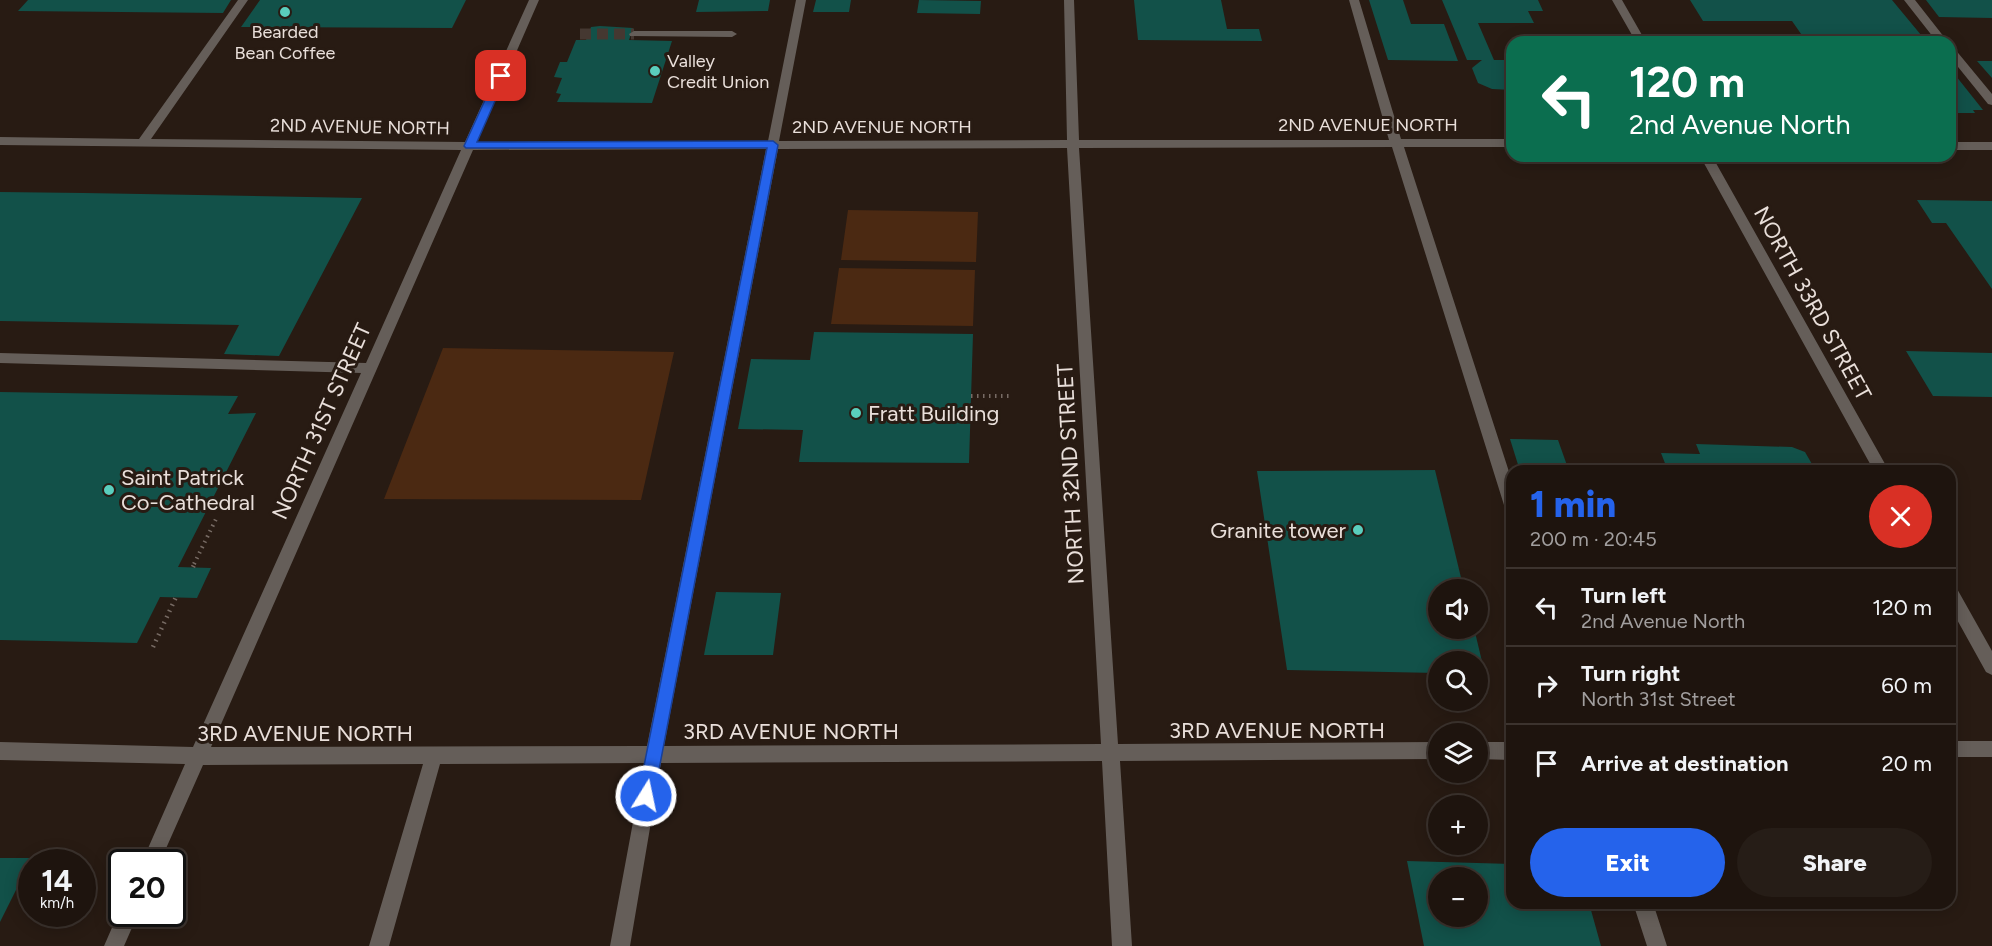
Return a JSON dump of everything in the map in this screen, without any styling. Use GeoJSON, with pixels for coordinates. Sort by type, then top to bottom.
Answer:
{"type":"FeatureCollection","features":[{"type":"Feature","properties":{"kind":"street"},"geometry":{"type":"LineString","coordinates":[[143,142],[243,0]]}},
{"type":"Feature","properties":{"kind":"street","name":"NORTH 31ST STREET"},"geometry":{"type":"LineString","coordinates":[[157,849],[534,0]]}},
{"type":"Feature","properties":{"kind":"street"},"geometry":{"type":"LineString","coordinates":[[620,946],[654,754],[801,0]]}},
{"type":"Feature","properties":{"kind":"street","name":"NORTH 32ND STREET"},"geometry":{"type":"LineString","coordinates":[[1069,0],[1073,144],[1122,946]]}},
{"type":"Feature","properties":{"kind":"street"},"geometry":{"type":"LineString","coordinates":[[1354,0],[1396,142],[1506,486]]}},
{"type":"Feature","properties":{"kind":"street"},"geometry":{"type":"LineString","coordinates":[[1617,0],[1638,36]]}},
{"type":"Feature","properties":{"kind":"street"},"geometry":{"type":"LineString","coordinates":[[1909,0],[1938,36]]}},
{"type":"Feature","properties":{"kind":"street"},"geometry":{"type":"LineString","coordinates":[[634,34],[732,34]]}},
{"type":"Feature","properties":{"kind":"street"},"geometry":{"type":"LineString","coordinates":[[1956,57],[1992,101]]}},
{"type":"Feature","properties":{"kind":"street","name":"2ND AVENUE NORTH"},"geometry":{"type":"LineString","coordinates":[[0,141],[470,146],[1506,143]]}},
{"type":"Feature","properties":{"kind":"street"},"geometry":{"type":"LineString","coordinates":[[1956,146],[1992,146]]}},
{"type":"Feature","properties":{"kind":"street","name":"NORTH 33RD STREET"},"geometry":{"type":"LineString","coordinates":[[1709,162],[1879,465]]}},
{"type":"Feature","properties":{"kind":"street"},"geometry":{"type":"LineString","coordinates":[[0,358],[371,368]]}},
{"type":"Feature","properties":{"kind":"street"},"geometry":{"type":"LineString","coordinates":[[1956,603],[1992,668]]}},
{"type":"Feature","properties":{"kind":"street"},"geometry":{"type":"LineString","coordinates":[[1956,749],[1992,749]]}},
{"type":"Feature","properties":{"kind":"street","name":"3RD AVENUE NORTH"},"geometry":{"type":"LineString","coordinates":[[0,751],[199,756],[1428,752]]}},
{"type":"Feature","properties":{"kind":"street"},"geometry":{"type":"LineString","coordinates":[[1488,751],[1506,751]]}},
{"type":"Feature","properties":{"kind":"street"},"geometry":{"type":"LineString","coordinates":[[379,946],[434,755]]}},
{"type":"Feature","properties":{"kind":"street"},"geometry":{"type":"LineString","coordinates":[[1645,909],[1657,946]]}},
{"type":"Feature","properties":{"kind":"street"},"geometry":{"type":"LineString","coordinates":[[114,946],[122,927]]}},
{"type":"Feature","properties":{"kind":"path"},"geometry":{"type":"LineString","coordinates":[[971,396],[1009,396]]}},
{"type":"Feature","properties":{"kind":"path"},"geometry":{"type":"LineString","coordinates":[[193,567],[216,519]]}},
{"type":"Feature","properties":{"kind":"path"},"geometry":{"type":"LineString","coordinates":[[153,648],[176,597]]}},
{"type":"Feature","properties":{"kind":"shaded area"},"geometry":{"type":"Polygon","coordinates":[[[848,210],[978,212],[976,262],[841,260],[848,210]]]}},
{"type":"Feature","properties":{"kind":"shaded area"},"geometry":{"type":"Polygon","coordinates":[[[839,268],[975,270],[973,326],[831,324],[839,268]]]}},
{"type":"Feature","properties":{"kind":"shaded area"},"geometry":{"type":"Polygon","coordinates":[[[443,348],[674,352],[641,500],[384,499],[443,348]]]}},
{"type":"Feature","properties":{"kind":"building"},"geometry":{"type":"Polygon","coordinates":[[[28,0],[231,0],[223,13],[18,11],[28,0]]]}},
{"type":"Feature","properties":{"kind":"building"},"geometry":{"type":"Polygon","coordinates":[[[260,0],[466,0],[452,28],[241,27],[260,0]]]}},
{"type":"Feature","properties":{"kind":"building"},"geometry":{"type":"Polygon","coordinates":[[[699,0],[770,0],[768,11],[696,12],[699,0]]]}},
{"type":"Feature","properties":{"kind":"building"},"geometry":{"type":"Polygon","coordinates":[[[816,0],[851,0],[849,12],[813,12],[816,0]]]}},
{"type":"Feature","properties":{"kind":"building"},"geometry":{"type":"Polygon","coordinates":[[[919,0],[981,1],[980,14],[917,13],[919,0]]]}},
{"type":"Feature","properties":{"kind":"building"},"geometry":{"type":"Polygon","coordinates":[[[1134,0],[1221,0],[1227,29],[1259,29],[1262,41],[1138,40],[1134,0]]]}},
{"type":"Feature","properties":{"kind":"building"},"geometry":{"type":"Polygon","coordinates":[[[1369,0],[1403,0],[1411,24],[1444,24],[1458,61],[1388,60],[1369,0]]]}},
{"type":"Feature","properties":{"kind":"building"},"geometry":{"type":"Polygon","coordinates":[[[1442,0],[1538,0],[1543,11],[1528,11],[1534,23],[1478,23],[1494,60],[1506,60],[1506,90],[1492,89],[1478,83],[1472,68],[1482,60],[1467,60],[1442,0]]]}},
{"type":"Feature","properties":{"kind":"building"},"geometry":{"type":"Polygon","coordinates":[[[1690,0],[1892,0],[1922,36],[1802,36],[1792,21],[1703,21],[1690,0]]]}},
{"type":"Feature","properties":{"kind":"building"},"geometry":{"type":"Polygon","coordinates":[[[1926,0],[1992,0],[1992,18],[1939,17],[1926,0]]]}},
{"type":"Feature","properties":{"kind":"building"},"geometry":{"type":"Polygon","coordinates":[[[591,27],[633,28],[629,40],[672,41],[652,103],[557,102],[561,94],[556,93],[562,78],[554,77],[560,62],[567,62],[576,40],[586,40],[591,27]]]}},
{"type":"Feature","properties":{"kind":"building"},"geometry":{"type":"Polygon","coordinates":[[[1977,61],[1992,61],[1992,78],[1977,61]]]}},
{"type":"Feature","properties":{"kind":"building"},"geometry":{"type":"Polygon","coordinates":[[[1956,76],[1983,110],[1973,110],[1975,113],[1956,113],[1956,76]]]}},
{"type":"Feature","properties":{"kind":"building"},"geometry":{"type":"Polygon","coordinates":[[[0,192],[362,198],[279,356],[224,354],[239,325],[0,321],[0,192]]]}},
{"type":"Feature","properties":{"kind":"building"},"geometry":{"type":"Polygon","coordinates":[[[1917,200],[1992,201],[1992,289],[1946,223],[1932,223],[1917,200]]]}},
{"type":"Feature","properties":{"kind":"building","name":"Fratt Building"},"geometry":{"type":"Polygon","coordinates":[[[814,332],[973,334],[969,463],[799,462],[803,430],[738,429],[751,359],[810,360],[814,332]]]}},
{"type":"Feature","properties":{"kind":"building"},"geometry":{"type":"Polygon","coordinates":[[[1906,351],[1992,353],[1992,397],[1933,396],[1906,351]]]}},
{"type":"Feature","properties":{"kind":"building","name":"Saint Patrick Co-Cathedral"},"geometry":{"type":"Polygon","coordinates":[[[0,392],[238,396],[228,414],[256,413],[178,567],[211,568],[197,598],[160,597],[137,643],[0,640],[0,392]]]}},
{"type":"Feature","properties":{"kind":"building"},"geometry":{"type":"Polygon","coordinates":[[[1510,439],[1558,440],[1567,465],[1518,465],[1510,439]]]}},
{"type":"Feature","properties":{"kind":"building"},"geometry":{"type":"Polygon","coordinates":[[[1696,444],[1792,447],[1805,452],[1813,465],[1666,465],[1661,453],[1700,454],[1696,444]]]}},
{"type":"Feature","properties":{"kind":"building","name":"Granite tower"},"geometry":{"type":"Polygon","coordinates":[[[1435,470],[1461,579],[1428,579],[1428,639],[1477,639],[1480,651],[1428,651],[1428,673],[1287,670],[1257,471],[1435,470]]]}},
{"type":"Feature","properties":{"kind":"building"},"geometry":{"type":"Polygon","coordinates":[[[716,592],[781,593],[773,655],[704,655],[716,592]]]}},
{"type":"Feature","properties":{"kind":"building"},"geometry":{"type":"Polygon","coordinates":[[[0,858],[18,858],[18,886],[0,922],[0,858]]]}},
{"type":"Feature","properties":{"kind":"building"},"geometry":{"type":"Polygon","coordinates":[[[1407,861],[1506,864],[1506,909],[1591,909],[1601,946],[1424,946],[1407,861]]]}},
{"type":"Feature","properties":{"kind":"tunnel"},"geometry":{"type":"LineString","coordinates":[[580,34],[634,34]]}},
{"type":"Feature","properties":{"kind":"place","name":"Bearded Bean Coffee"},"geometry":{"type":"Point","coordinates":[285,12]}},
{"type":"Feature","properties":{"kind":"place","name":"Valley Credit Union"},"geometry":{"type":"Point","coordinates":[655,71]}},
{"type":"Feature","properties":{"kind":"place","name":"Fratt Building"},"geometry":{"type":"Point","coordinates":[856,413]}},
{"type":"Feature","properties":{"kind":"place","name":"Saint Patrick Co-Cathedral"},"geometry":{"type":"Point","coordinates":[109,490]}},
{"type":"Feature","properties":{"kind":"place","name":"Granite tower"},"geometry":{"type":"Point","coordinates":[1358,530]}},
{"type":"Feature","properties":{"kind":"route"},"geometry":{"type":"LineString","coordinates":[[501,76],[470,146],[773,145],[646,796]]}}]}
